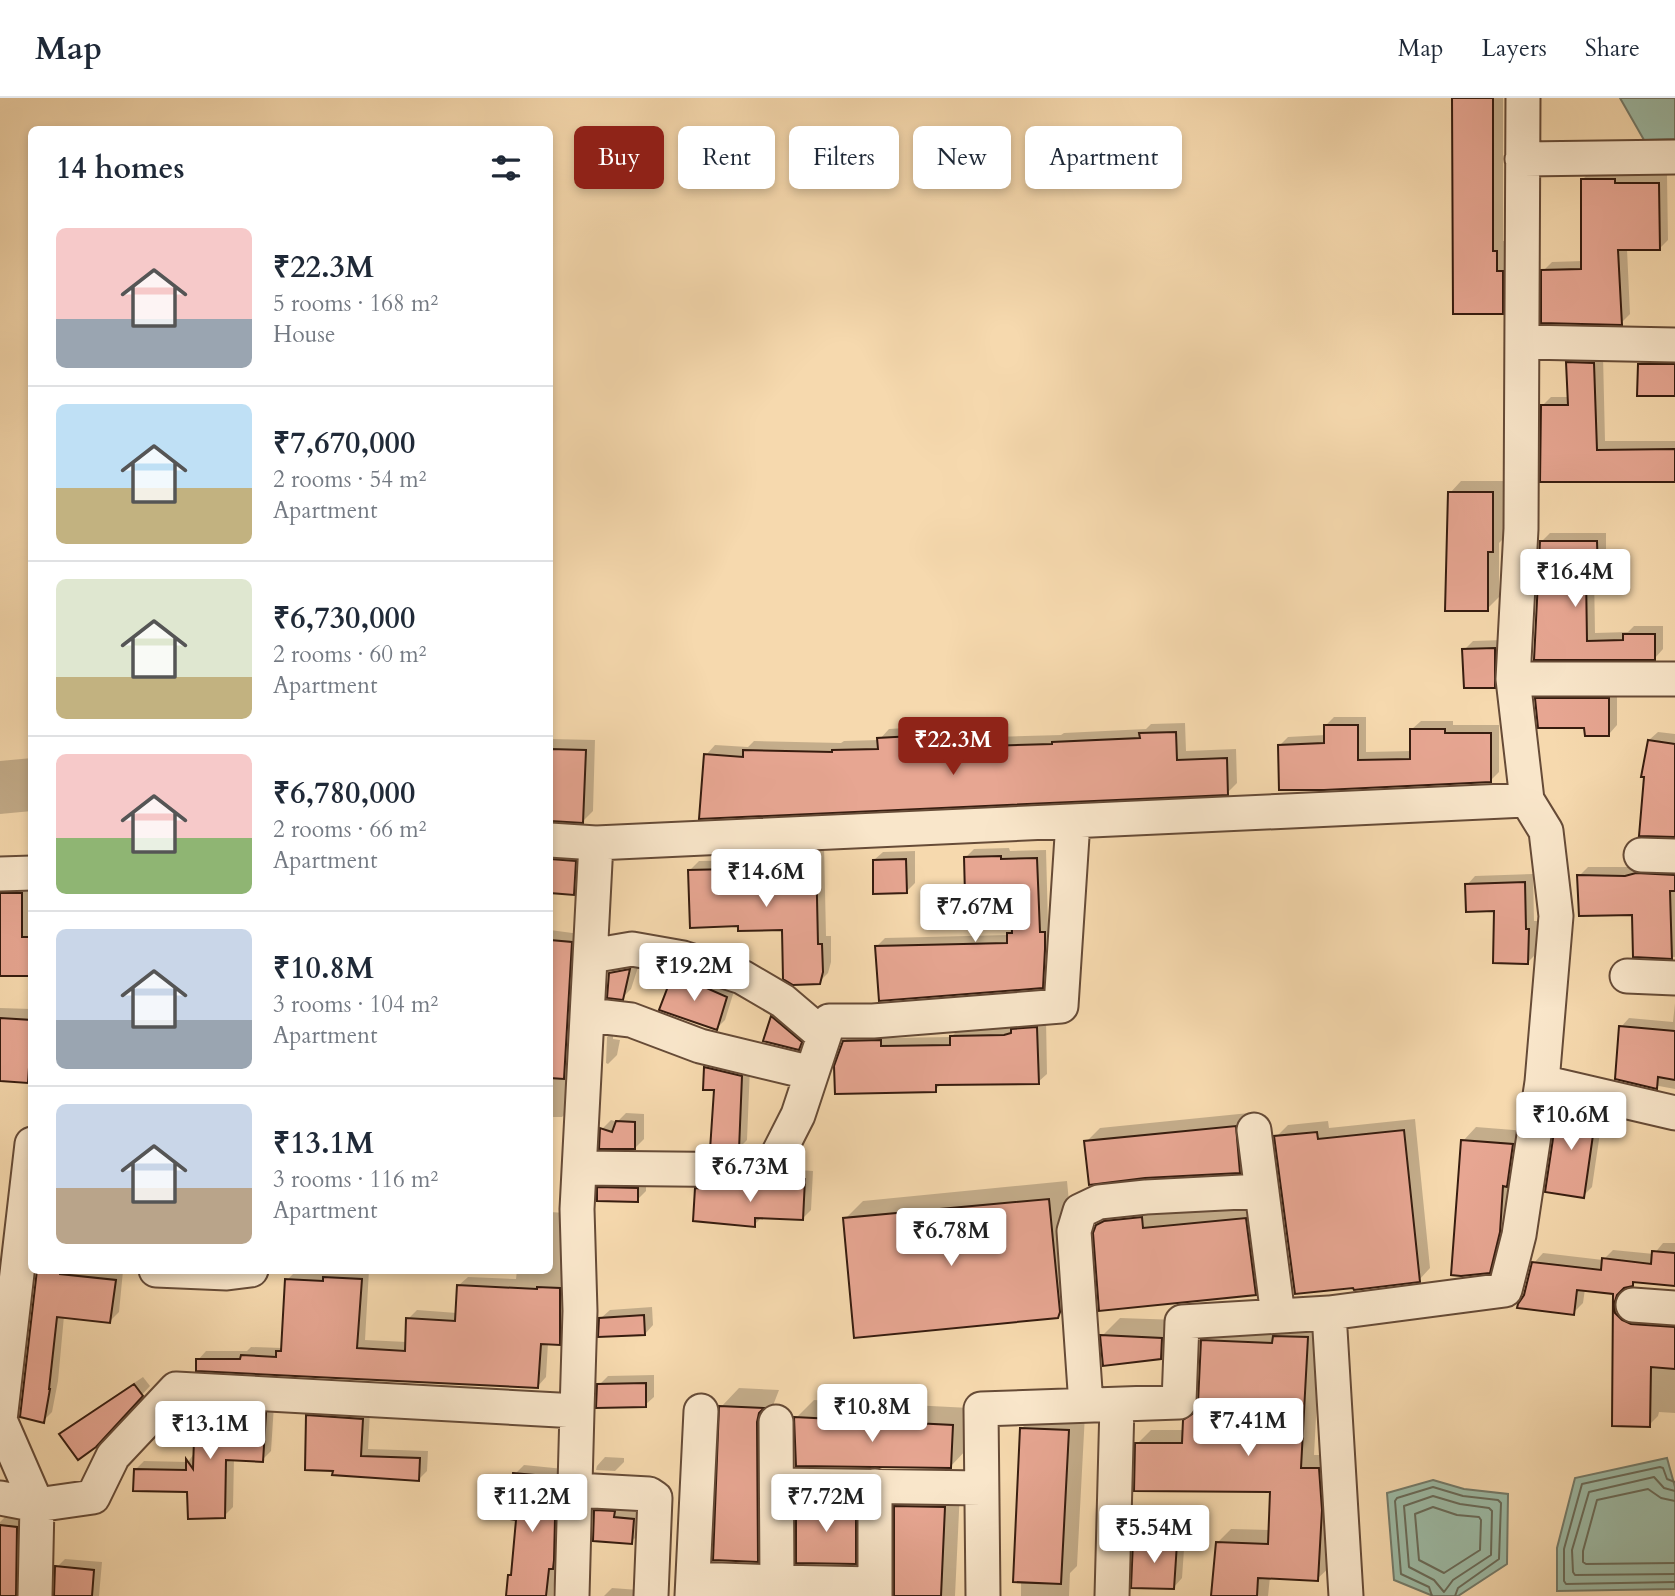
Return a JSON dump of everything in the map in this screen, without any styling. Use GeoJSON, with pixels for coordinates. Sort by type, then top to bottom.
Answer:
{"type":"FeatureCollection","features":[{"type":"Feature","properties":{"kind":"street"},"geometry":{"type":"LineString","coordinates":[[983,1596],[981,1409],[1179,1402],[1182,1322],[1329,1313],[1505,1290],[1519,1235],[1542,1082],[1556,916],[1546,831],[1527,800],[1513,679],[1521,529],[1523,98]]}},
{"type":"Feature","properties":{"kind":"street"},"geometry":{"type":"LineString","coordinates":[[1522,159],[1675,157]]}},
{"type":"Feature","properties":{"kind":"street"},"geometry":{"type":"LineString","coordinates":[[1522,342],[1675,345]]}},
{"type":"Feature","properties":{"kind":"street"},"geometry":{"type":"LineString","coordinates":[[1513,679],[1675,680]]}},
{"type":"Feature","properties":{"kind":"street"},"geometry":{"type":"LineString","coordinates":[[553,839],[596,843],[1527,800]]}},
{"type":"Feature","properties":{"kind":"street"},"geometry":{"type":"LineString","coordinates":[[580,1168],[770,1170],[798,1115],[829,1021],[873,1021],[1061,1006],[1073,821]]}},
{"type":"Feature","properties":{"kind":"street"},"geometry":{"type":"LineString","coordinates":[[572,1596],[577,1411],[564,1267],[577,1209],[596,843]]}},
{"type":"Feature","properties":{"kind":"street"},"geometry":{"type":"LineString","coordinates":[[1641,855],[1675,856]]}},
{"type":"Feature","properties":{"kind":"street"},"geometry":{"type":"LineString","coordinates":[[0,874],[28,873]]}},
{"type":"Feature","properties":{"kind":"street"},"geometry":{"type":"LineString","coordinates":[[591,956],[632,949],[683,958],[742,976],[783,1001],[824,1036]]}},
{"type":"Feature","properties":{"kind":"street"},"geometry":{"type":"LineString","coordinates":[[1628,976],[1675,978]]}},
{"type":"Feature","properties":{"kind":"street"},"geometry":{"type":"LineString","coordinates":[[589,1014],[631,1020],[700,1046],[812,1073]]}},
{"type":"Feature","properties":{"kind":"street"},"geometry":{"type":"LineString","coordinates":[[1542,1082],[1675,1114]]}},
{"type":"Feature","properties":{"kind":"street"},"geometry":{"type":"LineString","coordinates":[[1254,1130],[1278,1316]]}},
{"type":"Feature","properties":{"kind":"street"},"geometry":{"type":"LineString","coordinates":[[1112,1596],[1101,1405],[1074,1231],[1080,1211],[1099,1202],[1262,1191]]}},
{"type":"Feature","properties":{"kind":"street"},"geometry":{"type":"LineString","coordinates":[[28,1200],[24,1257],[0,1420],[37,1505],[35,1596]]}},
{"type":"Feature","properties":{"kind":"street"},"geometry":{"type":"LineString","coordinates":[[1633,1305],[1675,1308]]}},
{"type":"Feature","properties":{"kind":"street"},"geometry":{"type":"LineString","coordinates":[[1329,1313],[1346,1596]]}},
{"type":"Feature","properties":{"kind":"street"},"geometry":{"type":"LineString","coordinates":[[0,1498],[37,1505],[93,1497],[113,1456],[176,1389],[577,1411]]}},
{"type":"Feature","properties":{"kind":"street"},"geometry":{"type":"LineString","coordinates":[[701,1411],[692,1587],[777,1581],[875,1590],[875,1486]]}},
{"type":"Feature","properties":{"kind":"street"},"geometry":{"type":"LineString","coordinates":[[776,1422],[777,1581]]}},
{"type":"Feature","properties":{"kind":"street"},"geometry":{"type":"LineString","coordinates":[[777,1485],[981,1488]]}},
{"type":"Feature","properties":{"kind":"street"},"geometry":{"type":"LineString","coordinates":[[575,1490],[649,1494],[655,1498],[650,1596]]}},
{"type":"Feature","properties":{"kind":"water"},"geometry":{"type":"Polygon","coordinates":[[[1620,98],[1675,98],[1675,139],[1644,140],[1620,98]]]}},
{"type":"Feature","properties":{"kind":"water"},"geometry":{"type":"Polygon","coordinates":[[[1667,1458],[1675,1487],[1675,1589],[1557,1591],[1557,1548],[1575,1478],[1667,1458]]]}},
{"type":"Feature","properties":{"kind":"water"},"geometry":{"type":"Polygon","coordinates":[[[1433,1480],[1464,1489],[1508,1494],[1507,1564],[1458,1596],[1433,1596],[1394,1580],[1387,1493],[1433,1480]]]}},
{"type":"Feature","properties":{"kind":"building"},"geometry":{"type":"Polygon","coordinates":[[[1452,98],[1493,98],[1493,251],[1497,251],[1497,271],[1503,271],[1503,314],[1453,314],[1452,98]]]}},
{"type":"Feature","properties":{"kind":"building"},"geometry":{"type":"Polygon","coordinates":[[[1581,179],[1615,179],[1615,183],[1659,183],[1660,250],[1618,250],[1622,325],[1541,323],[1541,270],[1581,269],[1581,179]]]}},
{"type":"Feature","properties":{"kind":"building"},"geometry":{"type":"Polygon","coordinates":[[[1566,362],[1594,363],[1597,450],[1675,449],[1675,482],[1540,482],[1541,405],[1568,405],[1566,362]]]}},
{"type":"Feature","properties":{"kind":"building"},"geometry":{"type":"Polygon","coordinates":[[[1638,364],[1675,364],[1675,396],[1637,396],[1638,364]]]}},
{"type":"Feature","properties":{"kind":"building"},"geometry":{"type":"Polygon","coordinates":[[[1448,492],[1493,492],[1493,552],[1488,552],[1488,611],[1445,611],[1448,492]]]}},
{"type":"Feature","properties":{"kind":"building"},"geometry":{"type":"Polygon","coordinates":[[[1540,541],[1597,541],[1598,574],[1586,574],[1587,641],[1623,640],[1623,634],[1655,634],[1655,660],[1534,660],[1540,541]]]}},
{"type":"Feature","properties":{"kind":"building"},"geometry":{"type":"Polygon","coordinates":[[[1495,648],[1495,688],[1464,688],[1462,649],[1495,648]]]}},
{"type":"Feature","properties":{"kind":"building"},"geometry":{"type":"Polygon","coordinates":[[[1535,698],[1609,698],[1609,736],[1585,736],[1584,728],[1538,728],[1535,698]]]}},
{"type":"Feature","properties":{"kind":"building"},"geometry":{"type":"Polygon","coordinates":[[[1324,725],[1358,725],[1358,760],[1410,759],[1410,729],[1445,729],[1445,733],[1491,733],[1491,782],[1279,790],[1278,745],[1324,743],[1324,725]]]}},
{"type":"Feature","properties":{"kind":"building"},"geometry":{"type":"Polygon","coordinates":[[[1176,732],[1177,760],[1227,758],[1228,795],[699,819],[704,754],[743,757],[743,750],[832,752],[878,749],[877,738],[913,736],[913,745],[952,743],[952,747],[1052,744],[1140,738],[1139,733],[1176,732]]]}},
{"type":"Feature","properties":{"kind":"building"},"geometry":{"type":"Polygon","coordinates":[[[1648,740],[1675,744],[1675,837],[1639,836],[1644,777],[1641,777],[1648,740]]]}},
{"type":"Feature","properties":{"kind":"building"},"geometry":{"type":"Polygon","coordinates":[[[553,749],[586,750],[583,823],[553,821],[553,749]]]}},
{"type":"Feature","properties":{"kind":"building"},"geometry":{"type":"Polygon","coordinates":[[[816,852],[818,944],[822,944],[823,972],[820,984],[793,985],[783,979],[782,930],[738,931],[738,926],[690,928],[688,870],[780,868],[780,854],[816,852]]]}},
{"type":"Feature","properties":{"kind":"building"},"geometry":{"type":"Polygon","coordinates":[[[1001,856],[1001,859],[1037,858],[1040,932],[1045,932],[1043,988],[879,1001],[875,946],[1007,943],[1007,933],[1012,933],[1011,894],[965,895],[964,857],[1001,856]]]}},
{"type":"Feature","properties":{"kind":"building"},"geometry":{"type":"Polygon","coordinates":[[[553,859],[576,861],[574,895],[553,893],[553,859]]]}},
{"type":"Feature","properties":{"kind":"building"},"geometry":{"type":"Polygon","coordinates":[[[906,859],[907,893],[873,894],[873,860],[906,859]]]}},
{"type":"Feature","properties":{"kind":"building"},"geometry":{"type":"Polygon","coordinates":[[[1636,873],[1675,875],[1675,891],[1670,891],[1672,959],[1633,957],[1632,915],[1579,916],[1577,875],[1625,876],[1636,873]]]}},
{"type":"Feature","properties":{"kind":"building"},"geometry":{"type":"Polygon","coordinates":[[[1525,882],[1526,929],[1529,929],[1528,964],[1493,963],[1494,911],[1466,912],[1465,884],[1525,882]]]}},
{"type":"Feature","properties":{"kind":"building"},"geometry":{"type":"Polygon","coordinates":[[[0,893],[22,893],[22,937],[28,937],[28,976],[0,976],[0,893]]]}},
{"type":"Feature","properties":{"kind":"building"},"geometry":{"type":"Polygon","coordinates":[[[553,940],[572,942],[564,1079],[553,1078],[553,940]]]}},
{"type":"Feature","properties":{"kind":"building"},"geometry":{"type":"Polygon","coordinates":[[[630,969],[623,1000],[607,998],[609,973],[630,969]]]}},
{"type":"Feature","properties":{"kind":"building"},"geometry":{"type":"Polygon","coordinates":[[[672,976],[727,997],[717,1030],[659,1010],[672,976]]]}},
{"type":"Feature","properties":{"kind":"building"},"geometry":{"type":"Polygon","coordinates":[[[771,1016],[802,1042],[799,1050],[763,1041],[771,1016]]]}},
{"type":"Feature","properties":{"kind":"building"},"geometry":{"type":"Polygon","coordinates":[[[0,1018],[28,1020],[28,1083],[0,1081],[0,1018]]]}},
{"type":"Feature","properties":{"kind":"building"},"geometry":{"type":"Polygon","coordinates":[[[1619,1026],[1675,1031],[1675,1080],[1658,1077],[1657,1089],[1615,1079],[1619,1026]]]}},
{"type":"Feature","properties":{"kind":"building"},"geometry":{"type":"Polygon","coordinates":[[[1037,1027],[1039,1084],[936,1085],[936,1092],[835,1094],[834,1066],[843,1041],[881,1040],[881,1046],[950,1045],[950,1036],[1004,1035],[1011,1033],[1011,1029],[1037,1027]]]}},
{"type":"Feature","properties":{"kind":"building"},"geometry":{"type":"Polygon","coordinates":[[[704,1067],[742,1076],[739,1150],[710,1150],[714,1090],[703,1090],[704,1067]]]}},
{"type":"Feature","properties":{"kind":"building"},"geometry":{"type":"Polygon","coordinates":[[[1558,1105],[1596,1114],[1584,1198],[1545,1192],[1558,1105]]]}},
{"type":"Feature","properties":{"kind":"building"},"geometry":{"type":"Polygon","coordinates":[[[616,1121],[635,1122],[635,1149],[599,1149],[600,1128],[612,1132],[616,1121]]]}},
{"type":"Feature","properties":{"kind":"building"},"geometry":{"type":"Polygon","coordinates":[[[1236,1126],[1240,1173],[1145,1178],[1089,1185],[1084,1141],[1236,1126]]]}},
{"type":"Feature","properties":{"kind":"building"},"geometry":{"type":"Polygon","coordinates":[[[1404,1130],[1420,1282],[1295,1294],[1274,1136],[1317,1132],[1318,1139],[1404,1130]]]}},
{"type":"Feature","properties":{"kind":"building"},"geometry":{"type":"Polygon","coordinates":[[[1461,1140],[1513,1144],[1507,1187],[1503,1186],[1500,1232],[1490,1273],[1451,1275],[1461,1140]]]}},
{"type":"Feature","properties":{"kind":"building"},"geometry":{"type":"Polygon","coordinates":[[[788,1178],[805,1179],[803,1220],[755,1218],[755,1227],[693,1221],[695,1188],[770,1189],[781,1186],[788,1178]]]}},
{"type":"Feature","properties":{"kind":"building"},"geometry":{"type":"Polygon","coordinates":[[[597,1187],[638,1188],[638,1202],[597,1201],[597,1187]]]}},
{"type":"Feature","properties":{"kind":"building"},"geometry":{"type":"Polygon","coordinates":[[[1049,1199],[1060,1312],[1058,1318],[854,1338],[843,1218],[1049,1199]]]}},
{"type":"Feature","properties":{"kind":"building"},"geometry":{"type":"Polygon","coordinates":[[[1142,1217],[1143,1228],[1246,1218],[1256,1295],[1099,1311],[1093,1233],[1096,1225],[1104,1221],[1142,1217]]]}},
{"type":"Feature","properties":{"kind":"building"},"geometry":{"type":"Polygon","coordinates":[[[1652,1251],[1675,1253],[1675,1286],[1633,1282],[1633,1286],[1624,1288],[1617,1295],[1615,1313],[1631,1324],[1675,1327],[1675,1369],[1651,1367],[1650,1427],[1612,1426],[1613,1294],[1577,1290],[1574,1315],[1517,1308],[1524,1295],[1532,1262],[1601,1270],[1602,1258],[1651,1264],[1652,1251]]]}},
{"type":"Feature","properties":{"kind":"building"},"geometry":{"type":"Polygon","coordinates":[[[37,1274],[116,1280],[110,1323],[57,1317],[44,1423],[20,1417],[37,1274]]]}},
{"type":"Feature","properties":{"kind":"building"},"geometry":{"type":"Polygon","coordinates":[[[323,1277],[362,1279],[357,1348],[405,1351],[406,1318],[455,1321],[457,1285],[560,1288],[560,1345],[541,1344],[538,1388],[196,1371],[196,1359],[240,1359],[241,1355],[276,1357],[276,1351],[281,1351],[285,1279],[323,1281],[323,1277]]]}},
{"type":"Feature","properties":{"kind":"building"},"geometry":{"type":"Polygon","coordinates":[[[644,1315],[645,1335],[598,1337],[599,1318],[644,1315]]]}},
{"type":"Feature","properties":{"kind":"building"},"geometry":{"type":"Polygon","coordinates":[[[1100,1335],[1162,1338],[1161,1359],[1103,1366],[1100,1335]]]}},
{"type":"Feature","properties":{"kind":"building"},"geometry":{"type":"Polygon","coordinates":[[[1273,1336],[1308,1337],[1301,1468],[1319,1468],[1322,1510],[1318,1581],[1258,1578],[1257,1596],[1211,1596],[1216,1542],[1268,1544],[1270,1492],[1134,1491],[1135,1443],[1182,1443],[1183,1420],[1195,1412],[1198,1403],[1201,1340],[1272,1343],[1273,1336]]]}},
{"type":"Feature","properties":{"kind":"building"},"geometry":{"type":"Polygon","coordinates":[[[646,1383],[646,1407],[596,1408],[597,1384],[646,1383]]]}},
{"type":"Feature","properties":{"kind":"building"},"geometry":{"type":"Polygon","coordinates":[[[134,1384],[143,1396],[96,1447],[78,1460],[59,1434],[134,1384]]]}},
{"type":"Feature","properties":{"kind":"building"},"geometry":{"type":"Polygon","coordinates":[[[719,1406],[764,1408],[759,1413],[757,1422],[758,1562],[713,1560],[719,1406]]]}},
{"type":"Feature","properties":{"kind":"building"},"geometry":{"type":"Polygon","coordinates":[[[195,1409],[266,1413],[263,1462],[226,1460],[225,1518],[188,1519],[187,1492],[133,1491],[134,1469],[186,1470],[186,1459],[193,1469],[195,1409]]]}},
{"type":"Feature","properties":{"kind":"building"},"geometry":{"type":"Polygon","coordinates":[[[306,1415],[363,1419],[361,1456],[420,1458],[419,1481],[332,1475],[333,1471],[305,1470],[306,1415]]]}},
{"type":"Feature","properties":{"kind":"building"},"geometry":{"type":"Polygon","coordinates":[[[794,1417],[953,1425],[951,1468],[796,1466],[794,1417]]]}},
{"type":"Feature","properties":{"kind":"building"},"geometry":{"type":"Polygon","coordinates":[[[1020,1428],[1069,1430],[1061,1584],[1013,1582],[1020,1428]]]}},
{"type":"Feature","properties":{"kind":"building"},"geometry":{"type":"Polygon","coordinates":[[[513,1473],[556,1477],[554,1560],[553,1569],[549,1569],[546,1596],[506,1596],[508,1575],[511,1575],[516,1520],[509,1519],[513,1473]]]}},
{"type":"Feature","properties":{"kind":"building"},"geometry":{"type":"Polygon","coordinates":[[[796,1505],[856,1505],[856,1564],[796,1563],[796,1505]]]}},
{"type":"Feature","properties":{"kind":"building"},"geometry":{"type":"Polygon","coordinates":[[[894,1506],[945,1507],[941,1596],[894,1596],[894,1506]]]}},
{"type":"Feature","properties":{"kind":"building"},"geometry":{"type":"Polygon","coordinates":[[[594,1510],[615,1511],[614,1517],[634,1519],[632,1544],[593,1541],[594,1510]]]}},
{"type":"Feature","properties":{"kind":"building"},"geometry":{"type":"Polygon","coordinates":[[[0,1525],[17,1527],[16,1596],[0,1596],[0,1525]]]}},
{"type":"Feature","properties":{"kind":"building"},"geometry":{"type":"Polygon","coordinates":[[[1133,1541],[1177,1543],[1174,1589],[1131,1588],[1133,1541]]]}},
{"type":"Feature","properties":{"kind":"building"},"geometry":{"type":"Polygon","coordinates":[[[55,1566],[94,1570],[92,1596],[54,1596],[55,1566]]]}}]}
